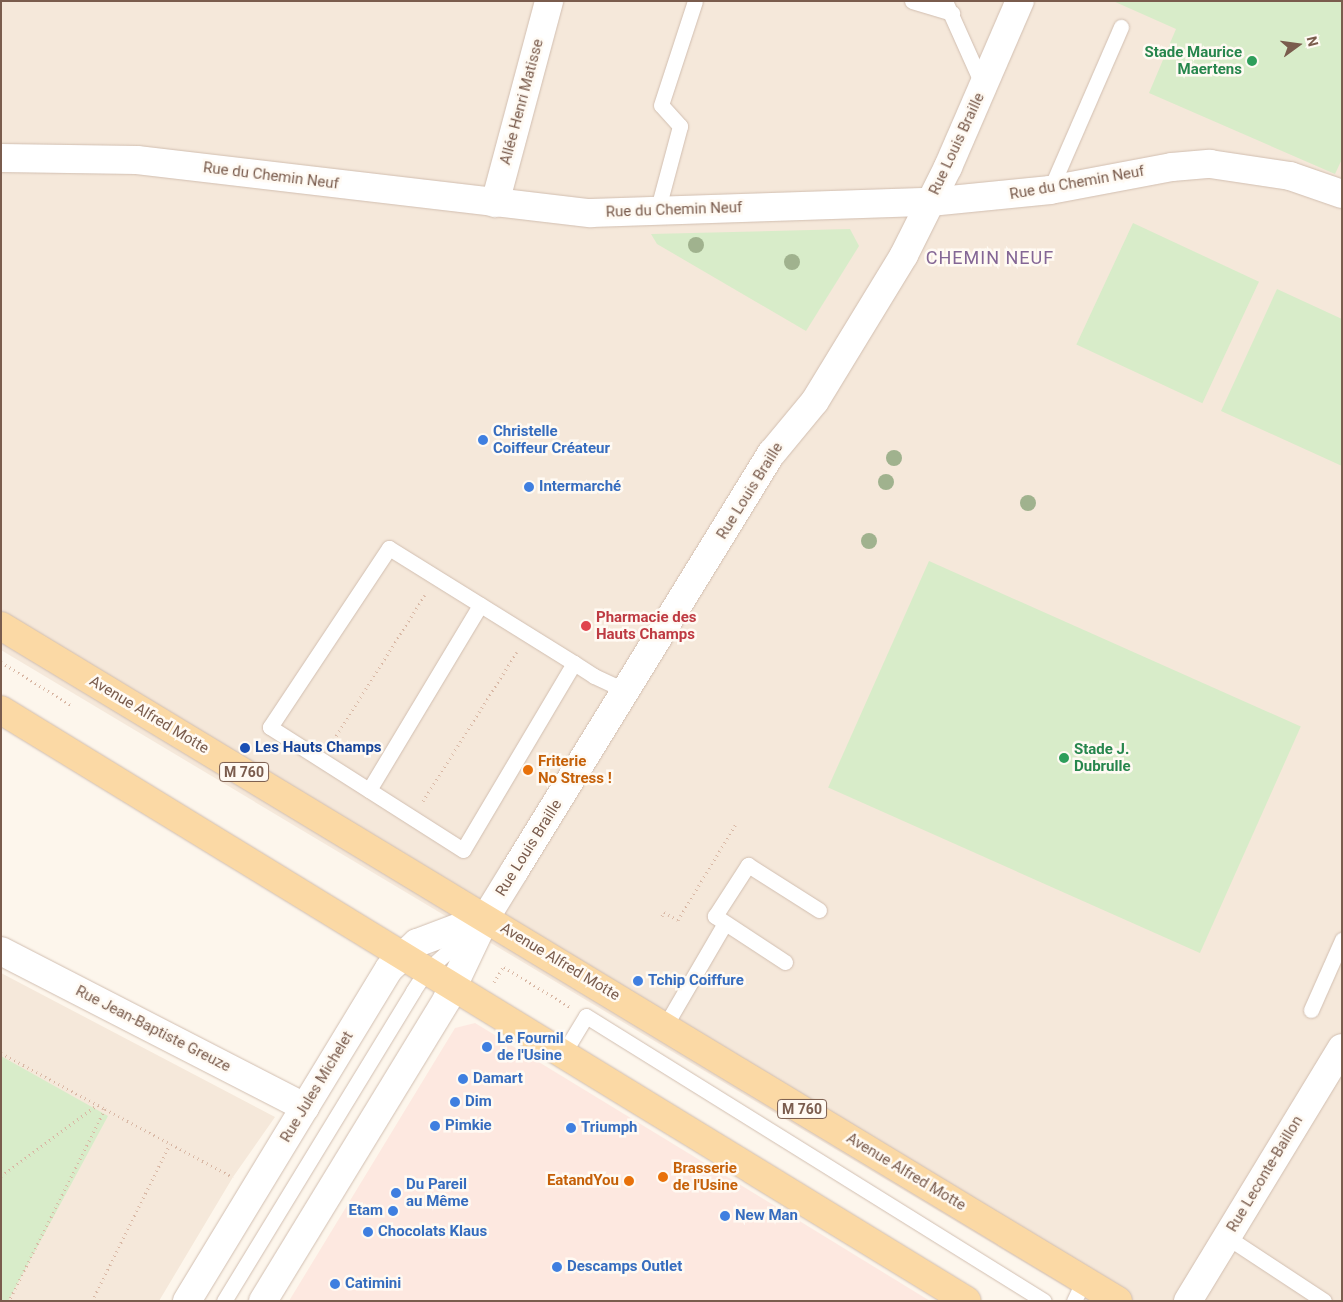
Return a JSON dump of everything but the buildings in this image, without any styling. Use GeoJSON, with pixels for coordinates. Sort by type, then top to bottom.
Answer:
{"type":"FeatureCollection","features":[{"type":"Feature","properties":{"kind":"main road","name":"Avenue Alfred Motte"},"geometry":{"type":"LineString","coordinates":[[1,626],[665,1026],[1079,1291],[1118,1301]]}},
{"type":"Feature","properties":{"kind":"main road"},"geometry":{"type":"LineString","coordinates":[[3,716],[401,955],[967,1301]]}},
{"type":"Feature","properties":{"kind":"street","name":"Allée Henri Matisse"},"geometry":{"type":"LineString","coordinates":[[495,203],[549,1]]}},
{"type":"Feature","properties":{"kind":"street","name":"Rue Louis Braille"},"geometry":{"type":"LineString","coordinates":[[486,917],[772,453],[815,401],[904,255],[983,86],[1020,1]]}},
{"type":"Feature","properties":{"kind":"street","name":"Rue du Chemin Neuf"},"geometry":{"type":"LineString","coordinates":[[1,158],[129,159],[591,213],[930,202],[1050,190],[1172,167],[1210,164],[1290,176],[1342,194]]}},
{"type":"Feature","properties":{"kind":"street","name":"Rue Jules Michelet"},"geometry":{"type":"LineString","coordinates":[[187,1301],[305,1107],[401,955],[434,935],[486,917]]}},
{"type":"Feature","properties":{"kind":"street"},"geometry":{"type":"LineString","coordinates":[[263,1301],[453,987],[486,917]]}},
{"type":"Feature","properties":{"kind":"street","name":"Rue Jean-Baptiste Greuze"},"geometry":{"type":"LineString","coordinates":[[1,951],[305,1107]]}},
{"type":"Feature","properties":{"kind":"street","name":"Rue Leconte-Baillon"},"geometry":{"type":"LineString","coordinates":[[1188,1301],[1227,1237],[1332,1086],[1342,1048]]}},
{"type":"Feature","properties":{"kind":"lane"},"geometry":{"type":"LineString","coordinates":[[657,212],[680,126],[661,105],[695,1]]}},
{"type":"Feature","properties":{"kind":"lane"},"geometry":{"type":"LineString","coordinates":[[912,1],[948,7],[983,86]]}},
{"type":"Feature","properties":{"kind":"lane"},"geometry":{"type":"LineString","coordinates":[[1050,190],[1121,27]]}},
{"type":"Feature","properties":{"kind":"lane"},"geometry":{"type":"LineString","coordinates":[[574,663],[463,850],[270,727],[389,548],[574,663],[626,691]]}},
{"type":"Feature","properties":{"kind":"lane"},"geometry":{"type":"LineString","coordinates":[[369,790],[480,605]]}},
{"type":"Feature","properties":{"kind":"lane"},"geometry":{"type":"LineString","coordinates":[[786,962],[715,916],[748,865],[819,910]]}},
{"type":"Feature","properties":{"kind":"lane"},"geometry":{"type":"LineString","coordinates":[[224,1301],[426,971],[486,917]]}},
{"type":"Feature","properties":{"kind":"lane"},"geometry":{"type":"LineString","coordinates":[[665,1026],[725,923]]}},
{"type":"Feature","properties":{"kind":"lane"},"geometry":{"type":"LineString","coordinates":[[1311,1010],[1342,940]]}},
{"type":"Feature","properties":{"kind":"lane"},"geometry":{"type":"LineString","coordinates":[[562,1054],[586,1016],[1044,1301]]}},
{"type":"Feature","properties":{"kind":"lane"},"geometry":{"type":"LineString","coordinates":[[1227,1237],[1324,1301]]}},
{"type":"Feature","properties":{"kind":"path"},"geometry":{"type":"LineString","coordinates":[[321,759],[436,577]]}},
{"type":"Feature","properties":{"kind":"path"},"geometry":{"type":"LineString","coordinates":[[413,818],[528,635]]}},
{"type":"Feature","properties":{"kind":"path"},"geometry":{"type":"LineString","coordinates":[[1,662],[71,705]]}},
{"type":"Feature","properties":{"kind":"path"},"geometry":{"type":"LineString","coordinates":[[662,916],[664,912],[678,920],[736,824]]}},
{"type":"Feature","properties":{"kind":"path"},"geometry":{"type":"LineString","coordinates":[[481,1004],[521,938]]}},
{"type":"Feature","properties":{"kind":"path"},"geometry":{"type":"LineString","coordinates":[[504,967],[586,1016]]}},
{"type":"Feature","properties":{"kind":"path"},"geometry":{"type":"LineString","coordinates":[[1,1053],[233,1177],[228,1185]]}},
{"type":"Feature","properties":{"kind":"path"},"geometry":{"type":"LineString","coordinates":[[1,1176],[97,1105]]}},
{"type":"Feature","properties":{"kind":"path"},"geometry":{"type":"LineString","coordinates":[[9,1301],[105,1109]]}},
{"type":"Feature","properties":{"kind":"path"},"geometry":{"type":"LineString","coordinates":[[92,1301],[170,1144]]}},
{"type":"Feature","properties":{"kind":"shaded area"},"geometry":{"type":"Polygon","coordinates":[[[1,1],[1342,1],[1342,1301],[1089,1301],[1,650],[1,1]]]}},
{"type":"Feature","properties":{"kind":"shaded area"},"geometry":{"type":"Polygon","coordinates":[[[1,973],[275,1117],[233,1177],[159,1301],[1,1301],[1,973]]]}},
{"type":"Feature","properties":{"kind":"shaded area"},"geometry":{"type":"Polygon","coordinates":[[[475,1023],[930,1301],[289,1301],[455,1028],[475,1023]]]}},
{"type":"Feature","properties":{"kind":"green space","name":"Stade Maurice Maertens"},"geometry":{"type":"Polygon","coordinates":[[[1113,1],[1342,1],[1342,159],[1335,174],[1149,93],[1176,29],[1113,1]]]}},
{"type":"Feature","properties":{"kind":"green space"},"geometry":{"type":"Polygon","coordinates":[[[1133,223],[1259,282],[1202,403],[1076,344],[1133,223]]]}},
{"type":"Feature","properties":{"kind":"green space"},"geometry":{"type":"Polygon","coordinates":[[[850,229],[859,246],[806,331],[657,244],[651,234],[850,229]]]}},
{"type":"Feature","properties":{"kind":"green space"},"geometry":{"type":"Polygon","coordinates":[[[1277,289],[1342,319],[1342,466],[1221,411],[1277,289]]]}},
{"type":"Feature","properties":{"kind":"green space","name":"Stade J. Dubrulle"},"geometry":{"type":"Polygon","coordinates":[[[929,561],[1301,727],[1200,953],[828,788],[929,561]]]}},
{"type":"Feature","properties":{"kind":"green space"},"geometry":{"type":"Polygon","coordinates":[[[1,1056],[108,1116],[8,1301],[1,1301],[1,1056]]]}},
{"type":"Feature","properties":{"kind":"place","name":"Stade Maurice Maertens"},"geometry":{"type":"Point","coordinates":[1252,61]}},
{"type":"Feature","properties":{"kind":"place","name":"Christelle Coiffeur Créateur"},"geometry":{"type":"Point","coordinates":[483,440]}},
{"type":"Feature","properties":{"kind":"place","name":"Intermarché"},"geometry":{"type":"Point","coordinates":[529,487]}},
{"type":"Feature","properties":{"kind":"place","name":"Pharmacie des Hauts Champs"},"geometry":{"type":"Point","coordinates":[586,626]}},
{"type":"Feature","properties":{"kind":"place","name":"Les Hauts Champs"},"geometry":{"type":"Point","coordinates":[245,748]}},
{"type":"Feature","properties":{"kind":"place","name":"Stade J. Dubrulle"},"geometry":{"type":"Point","coordinates":[1064,758]}},
{"type":"Feature","properties":{"kind":"place","name":"Friterie No Stress !"},"geometry":{"type":"Point","coordinates":[528,770]}},
{"type":"Feature","properties":{"kind":"place","name":"Tchip Coiffure"},"geometry":{"type":"Point","coordinates":[638,981]}},
{"type":"Feature","properties":{"kind":"place","name":"Le Fournil de l'Usine"},"geometry":{"type":"Point","coordinates":[487,1047]}},
{"type":"Feature","properties":{"kind":"place","name":"Damart"},"geometry":{"type":"Point","coordinates":[463,1079]}},
{"type":"Feature","properties":{"kind":"place","name":"Dim"},"geometry":{"type":"Point","coordinates":[455,1102]}},
{"type":"Feature","properties":{"kind":"place","name":"Pimkie"},"geometry":{"type":"Point","coordinates":[435,1126]}},
{"type":"Feature","properties":{"kind":"place","name":"Triumph"},"geometry":{"type":"Point","coordinates":[571,1128]}},
{"type":"Feature","properties":{"kind":"place","name":"Brasserie de l'Usine"},"geometry":{"type":"Point","coordinates":[663,1177]}},
{"type":"Feature","properties":{"kind":"place","name":"EatandYou"},"geometry":{"type":"Point","coordinates":[629,1181]}},
{"type":"Feature","properties":{"kind":"place","name":"Du Pareil au Même"},"geometry":{"type":"Point","coordinates":[396,1193]}},
{"type":"Feature","properties":{"kind":"place","name":"Etam"},"geometry":{"type":"Point","coordinates":[393,1211]}},
{"type":"Feature","properties":{"kind":"place","name":"New Man"},"geometry":{"type":"Point","coordinates":[725,1216]}},
{"type":"Feature","properties":{"kind":"place","name":"Chocolats Klaus"},"geometry":{"type":"Point","coordinates":[368,1232]}},
{"type":"Feature","properties":{"kind":"place","name":"Descamps Outlet"},"geometry":{"type":"Point","coordinates":[557,1267]}},
{"type":"Feature","properties":{"kind":"place","name":"Catimini"},"geometry":{"type":"Point","coordinates":[335,1284]}},
{"type":"Feature","properties":{"kind":"district","name":"CHEMIN NEUF"},"geometry":{"type":"Point","coordinates":[990,258]}}]}
